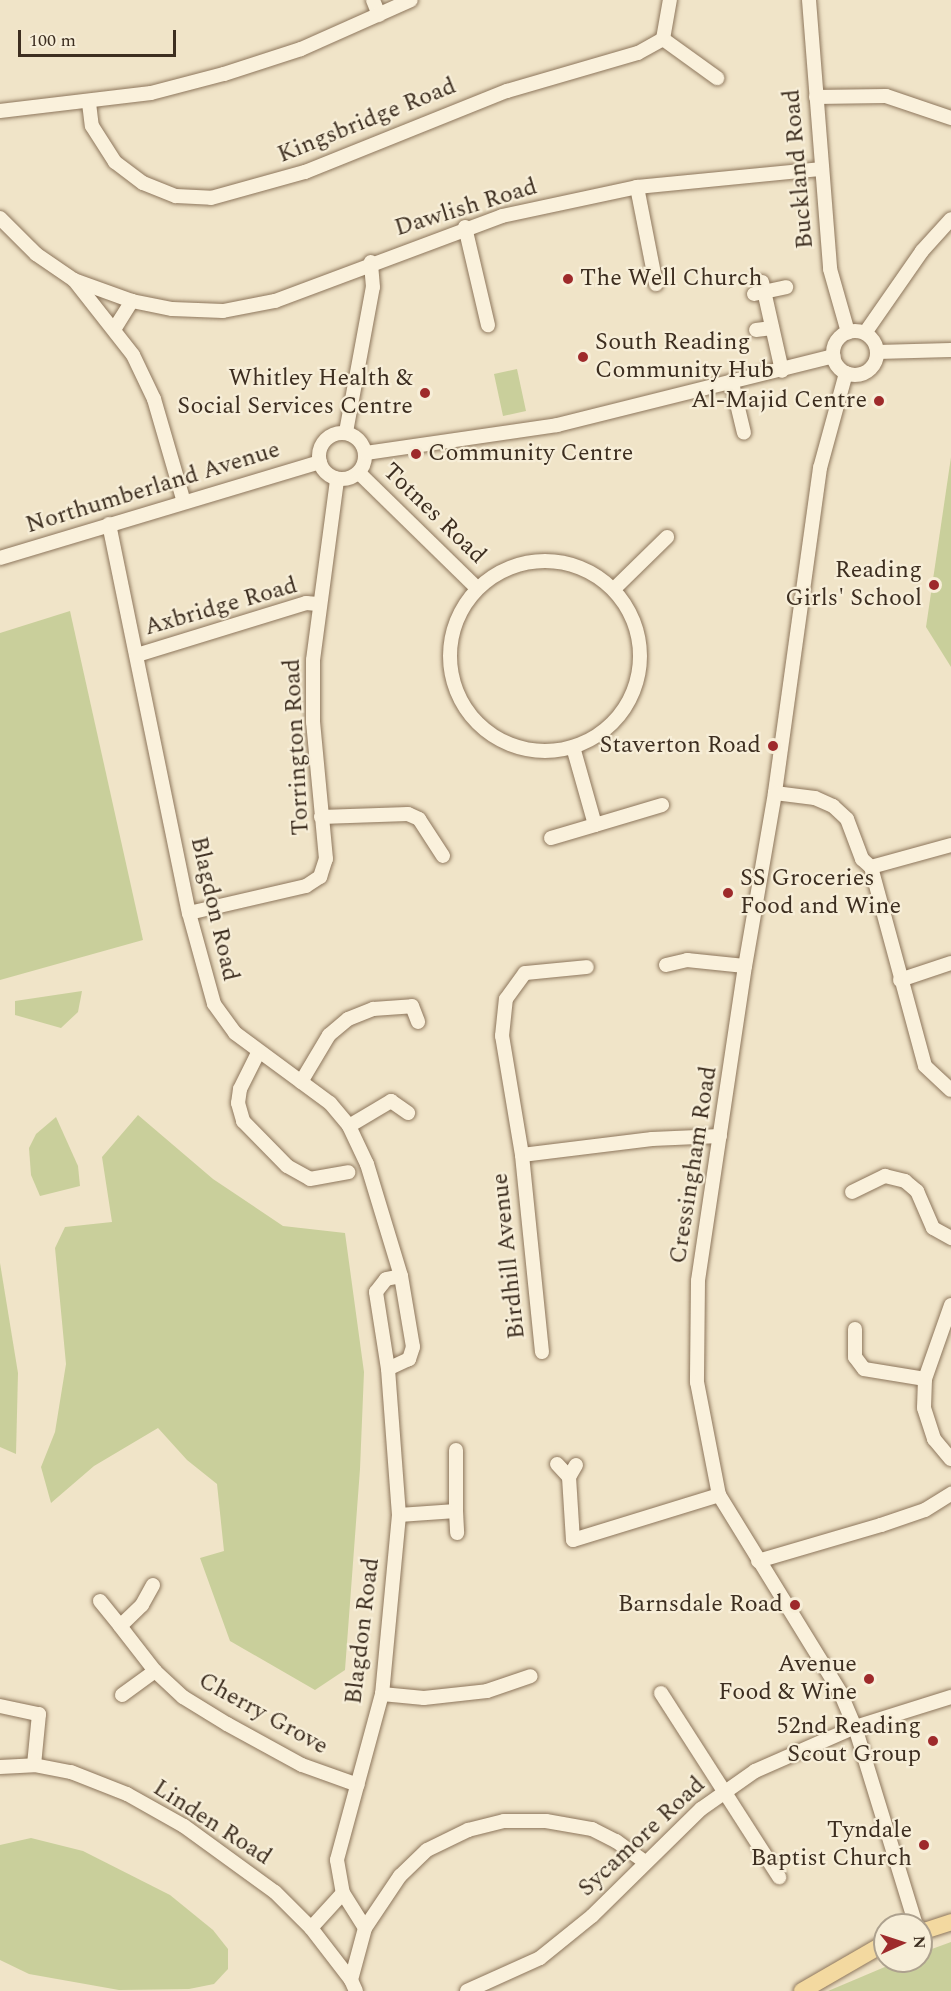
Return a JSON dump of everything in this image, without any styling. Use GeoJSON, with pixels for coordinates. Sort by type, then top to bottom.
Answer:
{"type":"FeatureCollection","features":[{"type":"Feature","properties":{"kind":"main road"},"geometry":{"type":"LineString","coordinates":[[933,1928],[951,1922]]}},
{"type":"Feature","properties":{"kind":"main road"},"geometry":{"type":"LineString","coordinates":[[802,1991],[873,1950]]}},
{"type":"Feature","properties":{"kind":"street"},"geometry":{"type":"LineString","coordinates":[[373,0],[379,15]]}},
{"type":"Feature","properties":{"kind":"street"},"geometry":{"type":"LineString","coordinates":[[0,111],[89,103],[224,74],[301,49],[411,0]]}},
{"type":"Feature","properties":{"kind":"street"},"geometry":{"type":"LineString","coordinates":[[670,0],[663,39],[717,78]]}},
{"type":"Feature","properties":{"kind":"street","name":"Buckland Road"},"geometry":{"type":"LineString","coordinates":[[809,0],[830,269],[848,332]]}},
{"type":"Feature","properties":{"kind":"street","name":"Kingsbridge Road"},"geometry":{"type":"LineString","coordinates":[[89,103],[92,126],[115,162],[143,183],[176,196],[211,198],[304,172],[457,109],[638,53],[663,39]]}},
{"type":"Feature","properties":{"kind":"street"},"geometry":{"type":"LineString","coordinates":[[816,97],[886,96],[951,118]]}},
{"type":"Feature","properties":{"kind":"street","name":"Dawlish Road"},"geometry":{"type":"LineString","coordinates":[[74,280],[132,301],[172,309],[223,311],[275,302],[371,262],[465,227],[637,187],[822,169]]}},
{"type":"Feature","properties":{"kind":"street"},"geometry":{"type":"LineString","coordinates":[[637,187],[656,284]]}},
{"type":"Feature","properties":{"kind":"street"},"geometry":{"type":"LineString","coordinates":[[0,218],[36,254],[74,280],[115,328],[154,399],[184,502]]}},
{"type":"Feature","properties":{"kind":"street"},"geometry":{"type":"LineString","coordinates":[[865,333],[922,251],[951,219]]}},
{"type":"Feature","properties":{"kind":"street"},"geometry":{"type":"LineString","coordinates":[[465,227],[488,325]]}},
{"type":"Feature","properties":{"kind":"street"},"geometry":{"type":"LineString","coordinates":[[346,432],[373,287],[371,262]]}},
{"type":"Feature","properties":{"kind":"street"},"geometry":{"type":"LineString","coordinates":[[782,371],[760,289],[786,286]]}},
{"type":"Feature","properties":{"kind":"street"},"geometry":{"type":"LineString","coordinates":[[115,328],[132,301]]}},
{"type":"Feature","properties":{"kind":"street"},"geometry":{"type":"LineString","coordinates":[[756,330],[772,328]]}},
{"type":"Feature","properties":{"kind":"street"},"geometry":{"type":"LineString","coordinates":[[848,332],[865,333],[874,341],[878,352],[867,372],[846,373],[834,356],[837,341],[848,332]]}},
{"type":"Feature","properties":{"kind":"street"},"geometry":{"type":"LineString","coordinates":[[878,352],[951,350]]}},
{"type":"Feature","properties":{"kind":"street"},"geometry":{"type":"LineString","coordinates":[[366,453],[556,425],[782,371],[834,356]]}},
{"type":"Feature","properties":{"kind":"street","name":"Cressingham Road"},"geometry":{"type":"LineString","coordinates":[[846,373],[820,468],[775,793],[745,966],[698,1281],[696,1345],[701,1415],[719,1495],[758,1561],[803,1627],[855,1726],[912,1913]]}},
{"type":"Feature","properties":{"kind":"street"},"geometry":{"type":"LineString","coordinates":[[732,383],[744,433]]}},
{"type":"Feature","properties":{"kind":"street"},"geometry":{"type":"LineString","coordinates":[[346,432],[359,439],[366,453],[359,473],[337,479],[326,473],[320,462],[325,440],[346,432]]}},
{"type":"Feature","properties":{"kind":"street","name":"Northumberland Avenue"},"geometry":{"type":"LineString","coordinates":[[0,558],[320,462]]}},
{"type":"Feature","properties":{"kind":"street","name":"Totnes Road"},"geometry":{"type":"LineString","coordinates":[[359,473],[477,588]]}},
{"type":"Feature","properties":{"kind":"street","name":"Torrington Road"},"geometry":{"type":"LineString","coordinates":[[189,913],[306,886],[320,877],[326,860],[313,722],[318,604],[337,479]]}},
{"type":"Feature","properties":{"kind":"street","name":"Blagdon Road"},"geometry":{"type":"LineString","coordinates":[[109,524],[189,913],[214,1004],[235,1033],[258,1053],[330,1103],[349,1126],[367,1164],[401,1276],[413,1347],[409,1359],[388,1369]]}},
{"type":"Feature","properties":{"kind":"street"},"geometry":{"type":"LineString","coordinates":[[615,588],[667,537]]}},
{"type":"Feature","properties":{"kind":"street"},"geometry":{"type":"LineString","coordinates":[[547,560],[597,575],[615,588],[632,616],[641,645],[637,683],[616,720],[598,737],[573,747],[544,752],[513,746],[485,731],[464,707],[452,678],[450,650],[457,617],[477,588],[498,572],[520,563],[547,560]]}},
{"type":"Feature","properties":{"kind":"street","name":"Axbridge Road"},"geometry":{"type":"LineString","coordinates":[[137,655],[306,603],[318,604]]}},
{"type":"Feature","properties":{"kind":"street"},"geometry":{"type":"LineString","coordinates":[[573,747],[596,825]]}},
{"type":"Feature","properties":{"kind":"street"},"geometry":{"type":"LineString","coordinates":[[775,793],[814,798],[833,806],[847,819],[862,859],[872,867],[900,980],[925,1066],[951,1090]]}},
{"type":"Feature","properties":{"kind":"street"},"geometry":{"type":"LineString","coordinates":[[551,838],[662,805]]}},
{"type":"Feature","properties":{"kind":"street"},"geometry":{"type":"LineString","coordinates":[[321,817],[408,814],[419,819],[443,856]]}},
{"type":"Feature","properties":{"kind":"street"},"geometry":{"type":"LineString","coordinates":[[872,867],[951,845]]}},
{"type":"Feature","properties":{"kind":"street"},"geometry":{"type":"LineString","coordinates":[[666,964],[687,960],[745,966]]}},
{"type":"Feature","properties":{"kind":"street"},"geometry":{"type":"LineString","coordinates":[[900,980],[951,963]]}},
{"type":"Feature","properties":{"kind":"street","name":"Birdhill Avenue"},"geometry":{"type":"LineString","coordinates":[[542,1352],[522,1155],[502,1036],[506,999],[525,973],[587,967]]}},
{"type":"Feature","properties":{"kind":"street"},"geometry":{"type":"LineString","coordinates":[[301,1082],[329,1035],[348,1018],[413,999],[418,1022]]}},
{"type":"Feature","properties":{"kind":"street"},"geometry":{"type":"LineString","coordinates":[[258,1053],[240,1089],[238,1103],[243,1121],[286,1166],[310,1179],[348,1172]]}},
{"type":"Feature","properties":{"kind":"street"},"geometry":{"type":"LineString","coordinates":[[349,1126],[389,1094],[408,1113]]}},
{"type":"Feature","properties":{"kind":"street","name":"Birdhill Avenue"},"geometry":{"type":"LineString","coordinates":[[522,1155],[652,1139],[720,1136]]}},
{"type":"Feature","properties":{"kind":"street"},"geometry":{"type":"LineString","coordinates":[[852,1192],[885,1176],[905,1181],[917,1191],[933,1228],[951,1238]]}},
{"type":"Feature","properties":{"kind":"street","name":"Blagdon Road"},"geometry":{"type":"LineString","coordinates":[[365,1928],[343,1893],[337,1860],[382,1694],[399,1515],[388,1369],[376,1292],[386,1279],[401,1276]]}},
{"type":"Feature","properties":{"kind":"street"},"geometry":{"type":"LineString","coordinates":[[951,1305],[925,1379],[924,1408],[934,1439],[951,1459]]}},
{"type":"Feature","properties":{"kind":"street"},"geometry":{"type":"LineString","coordinates":[[855,1329],[855,1357],[864,1369],[925,1379]]}},
{"type":"Feature","properties":{"kind":"street"},"geometry":{"type":"LineString","coordinates":[[456,1450],[457,1533]]}},
{"type":"Feature","properties":{"kind":"street"},"geometry":{"type":"LineString","coordinates":[[557,1464],[572,1471],[573,1540],[719,1495]]}},
{"type":"Feature","properties":{"kind":"street"},"geometry":{"type":"LineString","coordinates":[[758,1561],[925,1510],[951,1494]]}},
{"type":"Feature","properties":{"kind":"street"},"geometry":{"type":"LineString","coordinates":[[399,1515],[456,1511]]}},
{"type":"Feature","properties":{"kind":"street"},"geometry":{"type":"LineString","coordinates":[[120,1626],[142,1605],[153,1585]]}},
{"type":"Feature","properties":{"kind":"street","name":"Cherry Grove"},"geometry":{"type":"LineString","coordinates":[[99,1601],[155,1671],[183,1697],[302,1765],[358,1785]]}},
{"type":"Feature","properties":{"kind":"street"},"geometry":{"type":"LineString","coordinates":[[122,1695],[155,1671]]}},
{"type":"Feature","properties":{"kind":"street"},"geometry":{"type":"LineString","coordinates":[[382,1694],[424,1698],[488,1691],[531,1676]]}},
{"type":"Feature","properties":{"kind":"street"},"geometry":{"type":"LineString","coordinates":[[661,1693],[779,1877]]}},
{"type":"Feature","properties":{"kind":"street","name":"Sycamore Road"},"geometry":{"type":"LineString","coordinates":[[467,1991],[540,1958],[592,1916],[645,1862],[725,1790],[755,1771],[855,1726],[951,1697]]}},
{"type":"Feature","properties":{"kind":"street"},"geometry":{"type":"LineString","coordinates":[[0,1706],[40,1710],[34,1765]]}},
{"type":"Feature","properties":{"kind":"street","name":"Linden Road"},"geometry":{"type":"LineString","coordinates":[[0,1767],[34,1765],[72,1772],[116,1790],[184,1826],[275,1892],[311,1928],[354,1985]]}},
{"type":"Feature","properties":{"kind":"street"},"geometry":{"type":"LineString","coordinates":[[354,1985],[365,1928],[400,1876],[427,1850],[468,1830],[504,1821],[546,1821],[592,1829],[645,1862]]}},
{"type":"Feature","properties":{"kind":"street"},"geometry":{"type":"LineString","coordinates":[[311,1928],[343,1893]]}},
{"type":"Feature","properties":{"kind":"green space"},"geometry":{"type":"Polygon","coordinates":[[[517,369],[526,411],[503,416],[494,374],[517,369]]]}},
{"type":"Feature","properties":{"kind":"green space"},"geometry":{"type":"Polygon","coordinates":[[[951,457],[951,667],[926,627],[951,457]]]}},
{"type":"Feature","properties":{"kind":"green space"},"geometry":{"type":"Polygon","coordinates":[[[70,611],[143,940],[0,980],[0,633],[70,611]]]}},
{"type":"Feature","properties":{"kind":"green space"},"geometry":{"type":"Polygon","coordinates":[[[82,991],[78,1012],[61,1028],[15,1015],[15,1001],[82,991]]]}},
{"type":"Feature","properties":{"kind":"green space"},"geometry":{"type":"Polygon","coordinates":[[[138,1115],[213,1179],[283,1226],[345,1233],[364,1372],[360,1469],[345,1670],[315,1690],[230,1641],[200,1558],[224,1551],[217,1484],[187,1460],[158,1428],[94,1466],[51,1503],[41,1467],[55,1432],[66,1364],[55,1248],[65,1227],[112,1222],[102,1157],[138,1115]]]}},
{"type":"Feature","properties":{"kind":"green space"},"geometry":{"type":"Polygon","coordinates":[[[56,1117],[78,1166],[80,1186],[40,1196],[31,1175],[29,1148],[36,1134],[56,1117]]]}},
{"type":"Feature","properties":{"kind":"green space"},"geometry":{"type":"Polygon","coordinates":[[[0,1263],[18,1373],[16,1454],[0,1447],[0,1263]]]}},
{"type":"Feature","properties":{"kind":"green space"},"geometry":{"type":"Polygon","coordinates":[[[31,1838],[83,1851],[170,1895],[213,1930],[228,1949],[228,1969],[214,1984],[189,1989],[119,1990],[29,1974],[0,1960],[0,1845],[31,1838]]]}},
{"type":"Feature","properties":{"kind":"green space"},"geometry":{"type":"Polygon","coordinates":[[[951,1942],[951,1991],[828,1991],[873,1972],[933,1973],[933,1949],[951,1942]]]}},
{"type":"Feature","properties":{"kind":"place","name":"The Well Church"},"geometry":{"type":"Point","coordinates":[568,279]}},
{"type":"Feature","properties":{"kind":"place","name":"South Reading Community Hub"},"geometry":{"type":"Point","coordinates":[583,357]}},
{"type":"Feature","properties":{"kind":"place","name":"Whitley Health & Social Services Centre"},"geometry":{"type":"Point","coordinates":[425,393]}},
{"type":"Feature","properties":{"kind":"place","name":"Al-Majid Centre"},"geometry":{"type":"Point","coordinates":[879,401]}},
{"type":"Feature","properties":{"kind":"place","name":"Community Centre"},"geometry":{"type":"Point","coordinates":[416,454]}},
{"type":"Feature","properties":{"kind":"place","name":"Reading Girls' School"},"geometry":{"type":"Point","coordinates":[934,585]}},
{"type":"Feature","properties":{"kind":"place","name":"Staverton Road"},"geometry":{"type":"Point","coordinates":[773,746]}},
{"type":"Feature","properties":{"kind":"place","name":"SS Groceries Food and Wine"},"geometry":{"type":"Point","coordinates":[728,893]}},
{"type":"Feature","properties":{"kind":"place","name":"Barnsdale Road"},"geometry":{"type":"Point","coordinates":[795,1605]}},
{"type":"Feature","properties":{"kind":"place","name":"Avenue Food & Wine"},"geometry":{"type":"Point","coordinates":[869,1679]}},
{"type":"Feature","properties":{"kind":"place","name":"52nd Reading Scout Group"},"geometry":{"type":"Point","coordinates":[933,1741]}},
{"type":"Feature","properties":{"kind":"place","name":"Tyndale Baptist Church"},"geometry":{"type":"Point","coordinates":[924,1845]}}]}
